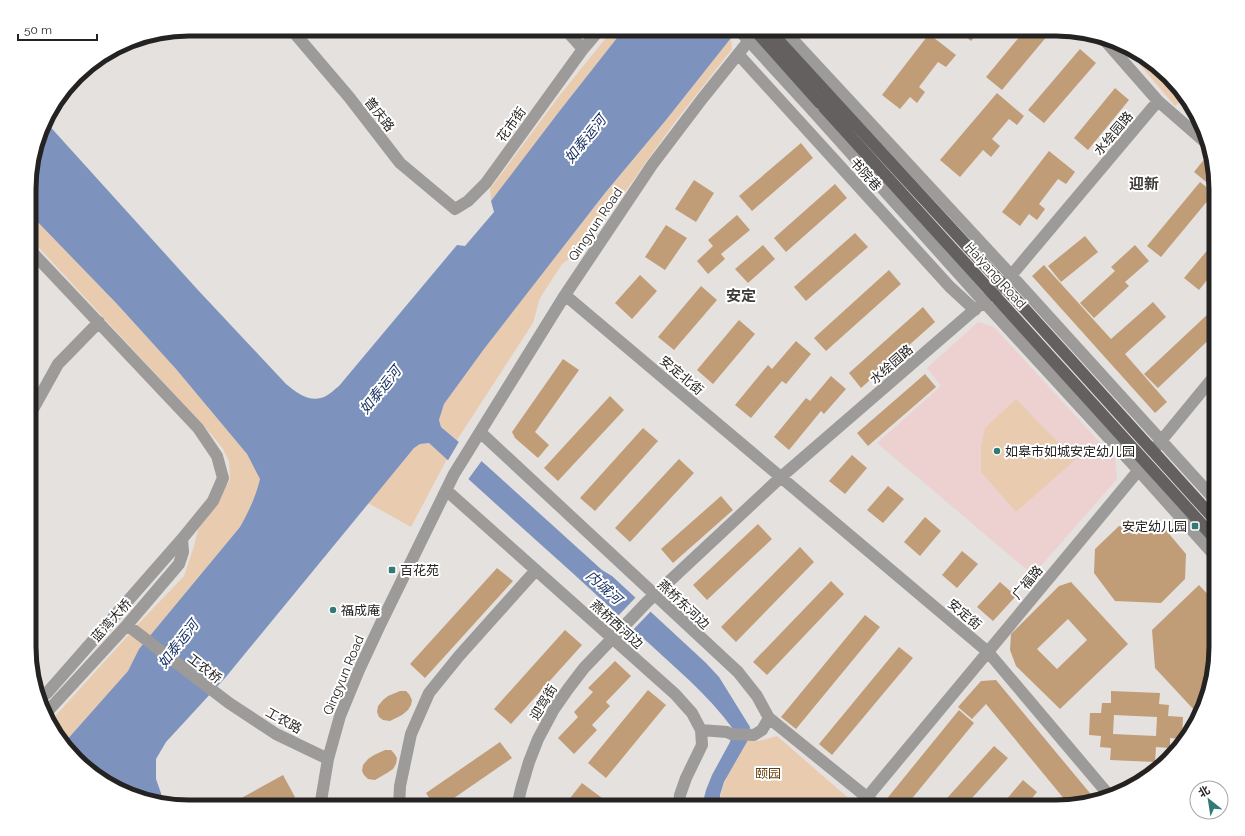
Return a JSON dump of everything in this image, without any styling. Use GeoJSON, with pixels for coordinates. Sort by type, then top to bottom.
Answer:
{"type":"FeatureCollection","features":[{"type":"Feature","properties":{"kind":"main road","name":"Haiyang Road"},"geometry":{"type":"LineString","coordinates":[[761,36],[824,98],[1003,285],[1146,461],[1209,516]]}},
{"type":"Feature","properties":{"kind":"main road","name":"Haiyang Road"},"geometry":{"type":"LineString","coordinates":[[774,36],[824,98],[994,294],[1209,532]]}},
{"type":"Feature","properties":{"kind":"street","name":"普庆路"},"geometry":{"type":"LineString","coordinates":[[297,36],[349,97],[400,163],[455,209]]}},
{"type":"Feature","properties":{"kind":"street"},"geometry":{"type":"LineString","coordinates":[[571,36],[583,49]]}},
{"type":"Feature","properties":{"kind":"street","name":"花市街"},"geometry":{"type":"LineString","coordinates":[[455,209],[468,201],[486,183],[583,49],[594,36]]}},
{"type":"Feature","properties":{"kind":"street"},"geometry":{"type":"LineString","coordinates":[[747,36],[824,98],[1012,276],[1209,493]]}},
{"type":"Feature","properties":{"kind":"street","name":"Qingyun Road"},"geometry":{"type":"LineString","coordinates":[[321,800],[328,759],[340,716],[359,670],[454,474],[565,295],[652,165],[752,36]]}},
{"type":"Feature","properties":{"kind":"street"},"geometry":{"type":"LineString","coordinates":[[787,36],[824,98],[984,302],[1146,461],[1209,547]]}},
{"type":"Feature","properties":{"kind":"street"},"geometry":{"type":"LineString","coordinates":[[1110,46],[1158,101],[1200,138]]}},
{"type":"Feature","properties":{"kind":"street","name":"书院巷"},"geometry":{"type":"LineString","coordinates":[[738,54],[950,287],[975,310]]}},
{"type":"Feature","properties":{"kind":"street","name":"水绘园路"},"geometry":{"type":"LineString","coordinates":[[621,628],[650,598],[781,477],[994,294],[1012,276],[1158,101]]}},
{"type":"Feature","properties":{"kind":"street"},"geometry":{"type":"LineString","coordinates":[[36,256],[198,428],[217,456],[223,478],[213,501],[182,539],[44,696]]}},
{"type":"Feature","properties":{"kind":"street","name":"安定北街"},"geometry":{"type":"LineString","coordinates":[[565,295],[781,477]]}},
{"type":"Feature","properties":{"kind":"street"},"geometry":{"type":"LineString","coordinates":[[36,404],[58,364],[99,322]]}},
{"type":"Feature","properties":{"kind":"street","name":"广福路"},"geometry":{"type":"LineString","coordinates":[[865,800],[1146,461],[1209,383]]}},
{"type":"Feature","properties":{"kind":"street","name":"燕桥东河边"},"geometry":{"type":"LineString","coordinates":[[480,432],[650,598],[738,672],[757,696],[769,718],[871,800]]}},
{"type":"Feature","properties":{"kind":"street","name":"安定街"},"geometry":{"type":"LineString","coordinates":[[781,477],[988,652],[1106,792]]}},
{"type":"Feature","properties":{"kind":"street","name":"燕桥西河边"},"geometry":{"type":"LineString","coordinates":[[446,490],[675,694],[692,713],[701,730]]}},
{"type":"Feature","properties":{"kind":"street","name":"蓝湾大桥"},"geometry":{"type":"LineString","coordinates":[[49,709],[127,624],[179,564],[183,552],[182,539]]}},
{"type":"Feature","properties":{"kind":"street"},"geometry":{"type":"LineString","coordinates":[[399,800],[400,786],[411,734],[429,693],[459,656],[536,570]]}},
{"type":"Feature","properties":{"kind":"street","name":"工农桥"},"geometry":{"type":"LineString","coordinates":[[127,624],[228,703]]}},
{"type":"Feature","properties":{"kind":"street","name":"迎驾街"},"geometry":{"type":"LineString","coordinates":[[519,800],[529,762],[538,739],[554,709],[584,668],[621,628]]}},
{"type":"Feature","properties":{"kind":"street","name":"工农路"},"geometry":{"type":"LineString","coordinates":[[228,703],[276,734],[328,759]]}},
{"type":"Feature","properties":{"kind":"street"},"geometry":{"type":"LineString","coordinates":[[680,800],[686,778],[702,745],[701,730],[754,735],[762,730],[769,718]]}},
{"type":"Feature","properties":{"kind":"shaded area","name":"如皋市如城安定幼儿园"},"geometry":{"type":"Polygon","coordinates":[[[978,322],[994,327],[1115,459],[1117,479],[1033,575],[877,443],[941,386],[927,368],[978,322]]]}},
{"type":"Feature","properties":{"kind":"green space"},"geometry":{"type":"Polygon","coordinates":[[[607,36],[618,36],[491,201],[490,189],[560,95],[607,36]]]}},
{"type":"Feature","properties":{"kind":"green space"},"geometry":{"type":"Polygon","coordinates":[[[731,38],[732,49],[672,126],[584,249],[562,264],[540,298],[533,323],[457,440],[441,427],[439,420],[444,404],[484,349],[605,193],[666,120],[731,38]]]}},
{"type":"Feature","properties":{"kind":"green space"},"geometry":{"type":"Polygon","coordinates":[[[1132,56],[1157,74],[1171,88],[1181,101],[1175,106],[1132,56]]]}},
{"type":"Feature","properties":{"kind":"green space"},"geometry":{"type":"Polygon","coordinates":[[[36,220],[117,304],[176,369],[247,454],[261,479],[252,503],[240,527],[139,649],[128,671],[67,739],[53,718],[184,576],[198,530],[230,480],[229,461],[223,449],[211,434],[36,244],[36,220]]]}},
{"type":"Feature","properties":{"kind":"green space"},"geometry":{"type":"Polygon","coordinates":[[[1016,399],[1075,460],[1016,512],[981,472],[981,447],[985,428],[1016,399]]]}},
{"type":"Feature","properties":{"kind":"green space"},"geometry":{"type":"Polygon","coordinates":[[[429,443],[447,459],[411,527],[368,503],[414,448],[420,444],[429,443]]]}},
{"type":"Feature","properties":{"kind":"green space","name":"颐园"},"geometry":{"type":"Polygon","coordinates":[[[777,736],[851,800],[721,800],[722,790],[729,772],[748,740],[759,741],[777,736]]]}},
{"type":"Feature","properties":{"kind":"water"},"geometry":{"type":"Polygon","coordinates":[[[618,36],[733,36],[605,193],[484,349],[444,404],[439,420],[441,427],[486,465],[602,570],[612,576],[706,663],[719,677],[750,727],[748,740],[724,782],[720,795],[720,800],[704,800],[712,775],[730,742],[733,729],[723,716],[713,704],[678,670],[429,443],[420,444],[414,448],[225,678],[166,742],[156,759],[156,779],[163,798],[140,792],[112,780],[88,762],[67,739],[128,671],[139,649],[240,527],[252,503],[260,479],[247,454],[176,369],[117,304],[36,220],[37,169],[41,149],[50,126],[197,289],[286,384],[304,396],[315,399],[328,395],[339,386],[457,245],[465,246],[494,212],[491,201],[618,36]]]}},
{"type":"Feature","properties":{"kind":"pier"},"geometry":{"type":"Polygon","coordinates":[[[460,440],[483,459],[467,481],[447,462],[460,440]]]}},
{"type":"Feature","properties":{"kind":"pier"},"geometry":{"type":"Polygon","coordinates":[[[637,596],[652,610],[632,631],[617,617],[637,596]]]}},
{"type":"Feature","properties":{"kind":"building"},"geometry":{"type":"Polygon","coordinates":[[[927,36],[932,36],[956,55],[946,67],[938,62],[919,87],[925,92],[917,103],[910,97],[900,109],[882,95],[927,36]]]}},
{"type":"Feature","properties":{"kind":"building"},"geometry":{"type":"Polygon","coordinates":[[[965,36],[975,36],[971,41],[965,36]]]}},
{"type":"Feature","properties":{"kind":"building"},"geometry":{"type":"Polygon","coordinates":[[[1020,36],[1047,36],[1002,90],[986,77],[1020,36]]]}},
{"type":"Feature","properties":{"kind":"building"},"geometry":{"type":"Polygon","coordinates":[[[1080,49],[1096,63],[1044,123],[1028,110],[1080,49]]]}},
{"type":"Feature","properties":{"kind":"building"},"geometry":{"type":"Polygon","coordinates":[[[1115,88],[1129,100],[1088,150],[1074,138],[1115,88]]]}},
{"type":"Feature","properties":{"kind":"building"},"geometry":{"type":"Polygon","coordinates":[[[997,93],[1024,116],[1017,125],[1009,119],[992,139],[1000,146],[991,157],[983,150],[960,177],[940,160],[997,93]]]}},
{"type":"Feature","properties":{"kind":"building"},"geometry":{"type":"Polygon","coordinates":[[[801,143],[813,158],[752,211],[739,196],[801,143]]]}},
{"type":"Feature","properties":{"kind":"building"},"geometry":{"type":"Polygon","coordinates":[[[1049,151],[1075,172],[1066,184],[1058,179],[1039,204],[1045,209],[1037,220],[1029,214],[1020,226],[1002,212],[1049,151]]]}},
{"type":"Feature","properties":{"kind":"building"},"geometry":{"type":"Polygon","coordinates":[[[1206,157],[1209,184],[1194,172],[1206,157]]]}},
{"type":"Feature","properties":{"kind":"building"},"geometry":{"type":"Polygon","coordinates":[[[694,180],[714,193],[696,222],[675,209],[694,180]]]}},
{"type":"Feature","properties":{"kind":"building"},"geometry":{"type":"Polygon","coordinates":[[[1200,182],[1209,189],[1209,199],[1161,257],[1147,246],[1200,182]]]}},
{"type":"Feature","properties":{"kind":"building"},"geometry":{"type":"Polygon","coordinates":[[[835,184],[847,198],[786,252],[774,238],[835,184]]]}},
{"type":"Feature","properties":{"kind":"building"},"geometry":{"type":"Polygon","coordinates":[[[737,215],[750,230],[721,254],[725,259],[708,274],[697,261],[713,246],[708,240],[737,215]]]}},
{"type":"Feature","properties":{"kind":"building"},"geometry":{"type":"Polygon","coordinates":[[[666,225],[687,238],[665,270],[645,257],[666,225]]]}},
{"type":"Feature","properties":{"kind":"building"},"geometry":{"type":"Polygon","coordinates":[[[855,233],[868,247],[806,301],[794,287],[855,233]]]}},
{"type":"Feature","properties":{"kind":"building"},"geometry":{"type":"Polygon","coordinates":[[[1085,236],[1098,252],[1061,282],[1048,266],[1085,236]]]}},
{"type":"Feature","properties":{"kind":"building"},"geometry":{"type":"Polygon","coordinates":[[[763,245],[775,259],[748,283],[735,269],[763,245]]]}},
{"type":"Feature","properties":{"kind":"building"},"geometry":{"type":"Polygon","coordinates":[[[1135,245],[1149,261],[1125,282],[1129,286],[1094,318],[1080,303],[1115,271],[1111,267],[1135,245]]]}},
{"type":"Feature","properties":{"kind":"building"},"geometry":{"type":"Polygon","coordinates":[[[1209,248],[1209,278],[1199,290],[1184,278],[1209,248]]]}},
{"type":"Feature","properties":{"kind":"building"},"geometry":{"type":"Polygon","coordinates":[[[1044,265],[1111,339],[1153,302],[1166,317],[1125,354],[1167,402],[1155,413],[1032,276],[1044,265]]]}},
{"type":"Feature","properties":{"kind":"building"},"geometry":{"type":"Polygon","coordinates":[[[889,270],[901,284],[826,351],[814,338],[889,270]]]}},
{"type":"Feature","properties":{"kind":"building"},"geometry":{"type":"Polygon","coordinates":[[[640,275],[657,291],[632,319],[615,303],[640,275]]]}},
{"type":"Feature","properties":{"kind":"building"},"geometry":{"type":"Polygon","coordinates":[[[701,286],[717,300],[674,350],[658,337],[701,286]]]}},
{"type":"Feature","properties":{"kind":"building"},"geometry":{"type":"Polygon","coordinates":[[[923,307],[935,322],[861,388],[849,373],[923,307]]]}},
{"type":"Feature","properties":{"kind":"building"},"geometry":{"type":"Polygon","coordinates":[[[1209,313],[1209,340],[1158,388],[1144,374],[1209,313]]]}},
{"type":"Feature","properties":{"kind":"building"},"geometry":{"type":"Polygon","coordinates":[[[739,320],[755,334],[713,384],[697,370],[739,320]]]}},
{"type":"Feature","properties":{"kind":"building"},"geometry":{"type":"Polygon","coordinates":[[[796,341],[811,354],[786,384],[782,381],[751,418],[735,405],[768,365],[772,369],[796,341]]]}},
{"type":"Feature","properties":{"kind":"building"},"geometry":{"type":"Polygon","coordinates":[[[563,359],[579,370],[535,432],[549,445],[538,458],[515,438],[512,432],[563,359]]]}},
{"type":"Feature","properties":{"kind":"building"},"geometry":{"type":"Polygon","coordinates":[[[925,374],[936,387],[868,446],[857,433],[925,374]]]}},
{"type":"Feature","properties":{"kind":"building"},"geometry":{"type":"Polygon","coordinates":[[[831,376],[846,389],[824,414],[821,411],[789,450],[774,437],[806,398],[810,401],[831,376]]]}},
{"type":"Feature","properties":{"kind":"building"},"geometry":{"type":"Polygon","coordinates":[[[610,396],[624,410],[558,481],[544,468],[610,396]]]}},
{"type":"Feature","properties":{"kind":"building"},"geometry":{"type":"Polygon","coordinates":[[[643,428],[658,441],[595,511],[580,498],[643,428]]]}},
{"type":"Feature","properties":{"kind":"building"},"geometry":{"type":"Polygon","coordinates":[[[852,455],[867,468],[845,494],[829,481],[852,455]]]}},
{"type":"Feature","properties":{"kind":"building"},"geometry":{"type":"Polygon","coordinates":[[[679,459],[694,473],[630,542],[615,528],[679,459]]]}},
{"type":"Feature","properties":{"kind":"building"},"geometry":{"type":"Polygon","coordinates":[[[888,486],[904,499],[883,523],[867,510],[888,486]]]}},
{"type":"Feature","properties":{"kind":"building"},"geometry":{"type":"Polygon","coordinates":[[[721,496],[733,510],[673,563],[661,549],[721,496]]]}},
{"type":"Feature","properties":{"kind":"building"},"geometry":{"type":"Polygon","coordinates":[[[925,517],[941,531],[920,556],[904,542],[925,517]]]}},
{"type":"Feature","properties":{"kind":"building"},"geometry":{"type":"Polygon","coordinates":[[[758,524],[772,539],[707,600],[693,585],[758,524]]]}},
{"type":"Feature","properties":{"kind":"building"},"geometry":{"type":"Polygon","coordinates":[[[1119,526],[1165,529],[1186,554],[1185,579],[1161,603],[1115,601],[1094,573],[1095,549],[1119,526]]]}},
{"type":"Feature","properties":{"kind":"building"},"geometry":{"type":"Polygon","coordinates":[[[800,547],[814,562],[736,642],[721,627],[800,547]]]}},
{"type":"Feature","properties":{"kind":"building"},"geometry":{"type":"Polygon","coordinates":[[[962,551],[978,564],[957,588],[942,575],[962,551]]]}},
{"type":"Feature","properties":{"kind":"building"},"geometry":{"type":"Polygon","coordinates":[[[497,568],[513,581],[425,678],[410,664],[497,568]]]}},
{"type":"Feature","properties":{"kind":"building"},"geometry":{"type":"Polygon","coordinates":[[[831,581],[844,594],[767,675],[753,662],[831,581]]]}},
{"type":"Feature","properties":{"kind":"building"},"geometry":{"type":"Polygon","coordinates":[[[1000,582],[1016,596],[993,621],[977,607],[1000,582]]]}},
{"type":"Feature","properties":{"kind":"building"},"geometry":{"type":"Polygon","coordinates":[[[1071,582],[1128,644],[1060,709],[1016,666],[1010,650],[1011,634],[1059,586],[1071,582]],[[1068,619],[1037,649],[1057,669],[1087,640],[1068,619]]]}},
{"type":"Feature","properties":{"kind":"building"},"geometry":{"type":"Polygon","coordinates":[[[1199,585],[1209,596],[1208,667],[1204,687],[1195,711],[1155,668],[1152,630],[1199,585]]]}},
{"type":"Feature","properties":{"kind":"building"},"geometry":{"type":"Polygon","coordinates":[[[865,615],[880,627],[796,729],[781,717],[865,615]]]}},
{"type":"Feature","properties":{"kind":"building"},"geometry":{"type":"Polygon","coordinates":[[[565,630],[582,645],[511,724],[494,709],[565,630]]]}},
{"type":"Feature","properties":{"kind":"building"},"geometry":{"type":"Polygon","coordinates":[[[899,647],[913,658],[832,755],[819,744],[899,647]]]}},
{"type":"Feature","properties":{"kind":"building"},"geometry":{"type":"Polygon","coordinates":[[[615,661],[631,676],[606,702],[610,706],[592,725],[597,730],[574,754],[558,738],[578,717],[574,712],[593,692],[588,688],[615,661]]]}},
{"type":"Feature","properties":{"kind":"building"},"geometry":{"type":"Polygon","coordinates":[[[996,680],[1092,796],[1065,800],[986,704],[972,719],[958,707],[981,681],[996,680]]]}},
{"type":"Feature","properties":{"kind":"building"},"geometry":{"type":"Polygon","coordinates":[[[648,690],[666,705],[606,778],[588,763],[648,690]]]}},
{"type":"Feature","properties":{"kind":"building"},"geometry":{"type":"Polygon","coordinates":[[[400,691],[406,691],[409,694],[412,700],[411,705],[402,715],[390,721],[383,720],[379,717],[377,712],[378,706],[388,696],[400,691]]]}},
{"type":"Feature","properties":{"kind":"building"},"geometry":{"type":"Polygon","coordinates":[[[1111,691],[1160,693],[1159,704],[1169,705],[1168,716],[1183,717],[1182,733],[1178,739],[1170,738],[1170,748],[1156,747],[1155,762],[1110,760],[1111,748],[1100,747],[1101,736],[1089,735],[1090,713],[1101,713],[1102,703],[1111,703],[1111,691]],[[1114,715],[1113,734],[1156,736],[1157,717],[1114,715]]]}},
{"type":"Feature","properties":{"kind":"building"},"geometry":{"type":"Polygon","coordinates":[[[959,710],[974,723],[911,800],[886,800],[959,710]]]}},
{"type":"Feature","properties":{"kind":"building"},"geometry":{"type":"Polygon","coordinates":[[[500,742],[512,758],[451,800],[430,800],[426,793],[500,742]]]}},
{"type":"Feature","properties":{"kind":"building"},"geometry":{"type":"Polygon","coordinates":[[[994,746],[1008,758],[970,800],[945,800],[994,746]]]}},
{"type":"Feature","properties":{"kind":"building"},"geometry":{"type":"Polygon","coordinates":[[[385,750],[391,750],[394,753],[397,758],[396,764],[393,769],[375,780],[368,779],[362,771],[363,765],[368,759],[385,750]]]}},
{"type":"Feature","properties":{"kind":"building"},"geometry":{"type":"Polygon","coordinates":[[[283,775],[295,797],[290,800],[238,800],[283,775]]]}},
{"type":"Feature","properties":{"kind":"building"},"geometry":{"type":"Polygon","coordinates":[[[1023,780],[1037,792],[1031,800],[1006,800],[1023,780]]]}},
{"type":"Feature","properties":{"kind":"building"},"geometry":{"type":"Polygon","coordinates":[[[582,783],[602,798],[600,800],[569,800],[582,783]]]}},
{"type":"Feature","properties":{"kind":"place","name":"如皋市如城安定幼儿园"},"geometry":{"type":"Point","coordinates":[997,451]}},
{"type":"Feature","properties":{"kind":"place","name":"安定幼儿园"},"geometry":{"type":"Point","coordinates":[1195,526]}},
{"type":"Feature","properties":{"kind":"place","name":"百花苑"},"geometry":{"type":"Point","coordinates":[392,570]}},
{"type":"Feature","properties":{"kind":"place","name":"福成庵"},"geometry":{"type":"Point","coordinates":[333,610]}},
{"type":"Feature","properties":{"kind":"district","name":"迎新"},"geometry":{"type":"Point","coordinates":[1144,184]}},
{"type":"Feature","properties":{"kind":"district","name":"安定"},"geometry":{"type":"Point","coordinates":[741,296]}},
{"type":"Feature","properties":{"kind":"water label","name":"如泰运河"},"geometry":{"type":"Point","coordinates":[585,139]}},
{"type":"Feature","properties":{"kind":"water label","name":"如泰运河"},"geometry":{"type":"Point","coordinates":[380,390]}},
{"type":"Feature","properties":{"kind":"water label","name":"内城河"},"geometry":{"type":"Point","coordinates":[604,587]}},
{"type":"Feature","properties":{"kind":"water label","name":"如泰运河"},"geometry":{"type":"Point","coordinates":[178,644]}}]}
